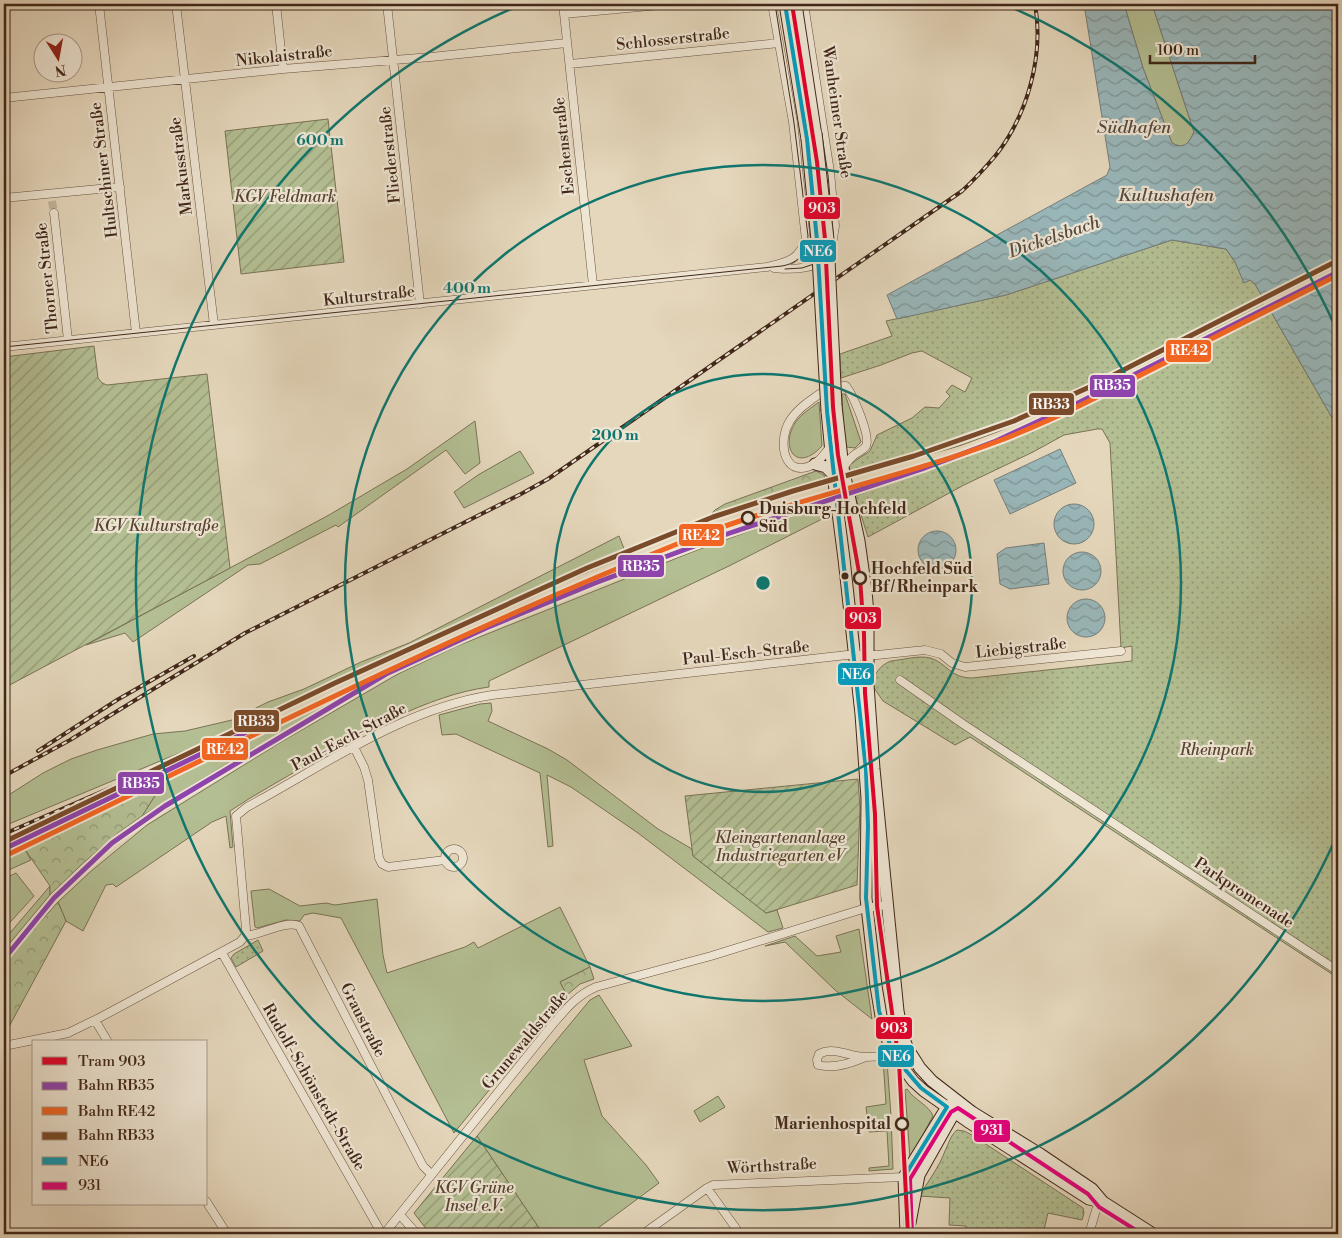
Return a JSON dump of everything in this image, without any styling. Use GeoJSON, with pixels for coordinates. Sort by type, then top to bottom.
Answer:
{"type":"FeatureCollection","features":[{"type":"Feature","properties":{"kind":"street","name":"Hultschiner Straße"},"geometry":{"type":"LineString","coordinates":[[99,4],[136,333]]}},
{"type":"Feature","properties":{"kind":"street","name":"Markusstraße"},"geometry":{"type":"LineString","coordinates":[[176,4],[214,325]]}},
{"type":"Feature","properties":{"kind":"street"},"geometry":{"type":"LineString","coordinates":[[276,4],[283,69]]}},
{"type":"Feature","properties":{"kind":"street","name":"Fliederstraße"},"geometry":{"type":"LineString","coordinates":[[387,4],[420,304]]}},
{"type":"Feature","properties":{"kind":"street","name":"Eschenstraße"},"geometry":{"type":"LineString","coordinates":[[563,4],[593,285]]}},
{"type":"Feature","properties":{"kind":"street"},"geometry":{"type":"LineString","coordinates":[[564,14],[671,4]]}},
{"type":"Feature","properties":{"kind":"street"},"geometry":{"type":"LineString","coordinates":[[772,4],[793,122],[806,240],[809,252],[813,256],[820,258],[829,255]]}},
{"type":"Feature","properties":{"kind":"street","name":"Wanheimer Straße"},"geometry":{"type":"LineString","coordinates":[[785,4],[811,136],[828,239],[832,409],[844,558],[868,798],[866,908],[879,1011],[883,1028],[895,1054],[913,1081],[951,1110]]}},
{"type":"Feature","properties":{"kind":"street","name":"Wanheimer Straße"},"geometry":{"type":"LineString","coordinates":[[795,4],[811,136]]}},
{"type":"Feature","properties":{"kind":"street","name":"Wanheimer Straße"},"geometry":{"type":"LineString","coordinates":[[804,4],[830,172],[835,226],[834,240],[829,255]]}},
{"type":"Feature","properties":{"kind":"street","name":"Schlosserstraße"},"geometry":{"type":"LineString","coordinates":[[570,64],[779,42]]}},
{"type":"Feature","properties":{"kind":"street","name":"Nikolaistraße"},"geometry":{"type":"LineString","coordinates":[[4,98],[283,69],[567,43]]}},
{"type":"Feature","properties":{"kind":"street"},"geometry":{"type":"LineString","coordinates":[[4,198],[52,197],[120,187]]}},
{"type":"Feature","properties":{"kind":"street","name":"Thorner Straße"},"geometry":{"type":"LineString","coordinates":[[54,213],[68,340]]}},
{"type":"Feature","properties":{"kind":"street"},"geometry":{"type":"LineString","coordinates":[[767,267],[784,263],[794,258],[800,252],[806,240]]}},
{"type":"Feature","properties":{"kind":"street"},"geometry":{"type":"LineString","coordinates":[[767,267],[786,269],[810,268],[822,263],[829,255]]}},
{"type":"Feature","properties":{"kind":"street","name":"Kulturstraße"},"geometry":{"type":"LineString","coordinates":[[4,347],[767,267]]}},
{"type":"Feature","properties":{"kind":"street"},"geometry":{"type":"LineString","coordinates":[[815,464],[838,471],[865,446],[866,435],[852,394],[846,386],[841,386],[818,395],[802,406],[786,428],[783,442],[784,451],[788,462],[798,468],[815,464],[835,447],[857,453]]}},
{"type":"Feature","properties":{"kind":"street","name":"Wanheimer Straße"},"geometry":{"type":"LineString","coordinates":[[838,471],[857,530],[864,568],[868,614],[870,726],[886,905],[900,1024],[908,1049],[920,1068],[932,1081],[958,1101]]}},
{"type":"Feature","properties":{"kind":"street","name":"Liebigstraße"},"geometry":{"type":"LineString","coordinates":[[869,656],[925,650],[934,651],[958,666],[965,667],[1121,651]]}},
{"type":"Feature","properties":{"kind":"street","name":"Paul-Esch-Straße"},"geometry":{"type":"LineString","coordinates":[[245,936],[246,929],[236,816],[248,807],[354,747],[403,722],[442,707],[479,697],[869,656]]}},
{"type":"Feature","properties":{"kind":"street","name":"Parkpromenade"},"geometry":{"type":"LineString","coordinates":[[900,680],[1338,971]]}},
{"type":"Feature","properties":{"kind":"street"},"geometry":{"type":"LineString","coordinates":[[354,747],[364,766],[368,780],[379,858],[382,864],[388,867],[445,860]]}},
{"type":"Feature","properties":{"kind":"street","name":"Grunewaldstraße"},"geometry":{"type":"LineString","coordinates":[[383,1234],[553,1024],[583,992],[719,954],[866,908],[886,905]]}},
{"type":"Feature","properties":{"kind":"street","name":"Graustraße"},"geometry":{"type":"LineString","coordinates":[[245,936],[254,936],[287,925],[294,924],[299,926],[423,1166],[432,1174]]}},
{"type":"Feature","properties":{"kind":"street"},"geometry":{"type":"LineString","coordinates":[[34,1040],[68,1033],[222,953],[240,942],[245,936]]}},
{"type":"Feature","properties":{"kind":"street","name":"Rudolf-Schönstedt-Straße"},"geometry":{"type":"LineString","coordinates":[[222,953],[383,1234]]}},
{"type":"Feature","properties":{"kind":"street"},"geometry":{"type":"LineString","coordinates":[[94,1020],[107,1040]]}},
{"type":"Feature","properties":{"kind":"street"},"geometry":{"type":"LineString","coordinates":[[4,1046],[32,1040]]}},
{"type":"Feature","properties":{"kind":"street"},"geometry":{"type":"LineString","coordinates":[[863,1058],[834,1051],[824,1051],[819,1054],[817,1060],[818,1065],[829,1067],[841,1066],[863,1058],[895,1054],[908,1049]]}},
{"type":"Feature","properties":{"kind":"street"},"geometry":{"type":"LineString","coordinates":[[907,1234],[904,1177],[958,1101],[972,1112],[1040,1154],[1092,1190],[1103,1202],[1153,1234]]}},
{"type":"Feature","properties":{"kind":"street"},"geometry":{"type":"LineString","coordinates":[[907,1234],[918,1175],[951,1110]]}},
{"type":"Feature","properties":{"kind":"street"},"geometry":{"type":"LineString","coordinates":[[951,1110],[1089,1199],[1103,1202]]}},
{"type":"Feature","properties":{"kind":"street","name":"Wörthstraße"},"geometry":{"type":"LineString","coordinates":[[643,1234],[713,1185],[918,1175]]}},
{"type":"Feature","properties":{"kind":"street"},"geometry":{"type":"LineString","coordinates":[[904,1177],[909,1179],[911,1219]]}},
{"type":"Feature","properties":{"kind":"street"},"geometry":{"type":"LineString","coordinates":[[707,1188],[740,1234]]}},
{"type":"Feature","properties":{"kind":"street"},"geometry":{"type":"LineString","coordinates":[[1089,1234],[1096,1210],[1103,1202]]}},
{"type":"Feature","properties":{"kind":"street"},"geometry":{"type":"LineString","coordinates":[[208,1204],[227,1234]]}},
{"type":"Feature","properties":{"kind":"street"},"geometry":{"type":"LineString","coordinates":[[400,1215],[417,1234]]}},
{"type":"Feature","properties":{"kind":"green space"},"geometry":{"type":"Polygon","coordinates":[[[1124,4],[1152,4],[1194,132],[1186,144],[1180,146],[1172,143],[1143,68],[1124,4]]]}},
{"type":"Feature","properties":{"kind":"green space","name":"KGV Feldmark"},"geometry":{"type":"Polygon","coordinates":[[[328,119],[344,262],[241,274],[225,131],[328,119]]]}},
{"type":"Feature","properties":{"kind":"green space","name":"Rheinpark"},"geometry":{"type":"Polygon","coordinates":[[[1172,240],[1226,249],[1235,262],[1244,282],[1250,280],[1255,284],[1338,428],[1338,978],[970,737],[955,745],[883,701],[872,685],[874,677],[881,667],[891,661],[911,658],[930,658],[941,663],[959,676],[972,678],[1132,661],[1132,646],[1121,648],[1110,443],[1102,429],[1064,435],[964,485],[868,537],[855,496],[1001,444],[1094,399],[1090,390],[997,432],[959,446],[851,477],[849,465],[870,451],[877,435],[912,418],[925,407],[939,408],[950,396],[946,392],[952,385],[965,392],[972,378],[922,351],[841,378],[840,354],[892,336],[886,321],[1006,295],[1172,240]]]}},
{"type":"Feature","properties":{"kind":"green space","name":"KGV Kulturstraße"},"geometry":{"type":"Polygon","coordinates":[[[94,346],[98,378],[107,385],[207,374],[230,568],[4,688],[4,357],[94,346]]]}},
{"type":"Feature","properties":{"kind":"green space"},"geometry":{"type":"Polygon","coordinates":[[[842,394],[845,394],[861,442],[855,448],[847,447],[844,439],[842,394]]]}},
{"type":"Feature","properties":{"kind":"green space"},"geometry":{"type":"Polygon","coordinates":[[[819,402],[822,446],[805,458],[798,457],[793,454],[790,448],[791,432],[800,417],[819,402]]]}},
{"type":"Feature","properties":{"kind":"green space"},"geometry":{"type":"Polygon","coordinates":[[[475,421],[480,463],[465,474],[446,450],[338,527],[336,525],[260,564],[248,565],[133,642],[125,633],[86,645],[329,515],[407,469],[475,421]]]}},
{"type":"Feature","properties":{"kind":"green space"},"geometry":{"type":"Polygon","coordinates":[[[520,451],[534,473],[464,508],[454,492],[478,475],[520,451]]]}},
{"type":"Feature","properties":{"kind":"green space"},"geometry":{"type":"Polygon","coordinates":[[[816,471],[824,475],[826,483],[701,524],[715,510],[725,504],[816,471]]]}},
{"type":"Feature","properties":{"kind":"green space"},"geometry":{"type":"Polygon","coordinates":[[[827,505],[828,516],[731,565],[489,681],[489,687],[442,698],[396,717],[350,740],[230,811],[233,847],[230,848],[226,816],[212,822],[116,887],[113,884],[106,885],[83,931],[66,921],[58,902],[90,872],[147,825],[281,742],[398,674],[457,646],[692,552],[827,505]]]}},
{"type":"Feature","properties":{"kind":"green space"},"geometry":{"type":"Polygon","coordinates":[[[619,536],[627,556],[511,604],[278,712],[4,826],[4,798],[43,773],[71,759],[153,734],[185,731],[232,720],[268,702],[304,689],[361,662],[409,643],[619,536]]]}},
{"type":"Feature","properties":{"kind":"green space"},"geometry":{"type":"Polygon","coordinates":[[[344,695],[220,768],[142,816],[165,780],[344,695]]]}},
{"type":"Feature","properties":{"kind":"green space"},"geometry":{"type":"Polygon","coordinates":[[[491,703],[492,711],[488,721],[567,760],[658,829],[692,849],[693,856],[766,913],[777,910],[783,928],[768,932],[638,833],[571,787],[547,775],[553,846],[548,847],[540,773],[456,734],[442,735],[439,715],[491,703]]]}},
{"type":"Feature","properties":{"kind":"green space","name":"Kleingartenanlage Industriegarten eV"},"geometry":{"type":"Polygon","coordinates":[[[858,779],[860,808],[857,885],[766,913],[693,856],[685,796],[858,779]]]}},
{"type":"Feature","properties":{"kind":"green space"},"geometry":{"type":"Polygon","coordinates":[[[165,780],[142,816],[118,833],[50,895],[50,886],[24,848],[165,780]]]}},
{"type":"Feature","properties":{"kind":"green space"},"geometry":{"type":"Polygon","coordinates":[[[24,848],[31,860],[4,872],[4,858],[24,848]]]}},
{"type":"Feature","properties":{"kind":"green space"},"geometry":{"type":"Polygon","coordinates":[[[16,873],[34,896],[4,929],[4,879],[16,873]]]}},
{"type":"Feature","properties":{"kind":"green space"},"geometry":{"type":"Polygon","coordinates":[[[50,886],[50,895],[4,950],[4,940],[50,886]]]}},
{"type":"Feature","properties":{"kind":"green space"},"geometry":{"type":"Polygon","coordinates":[[[269,889],[300,906],[326,903],[335,905],[377,899],[383,955],[387,973],[465,947],[474,942],[478,948],[560,907],[590,967],[560,982],[567,995],[454,1133],[341,918],[313,913],[304,915],[300,921],[286,920],[257,928],[255,927],[251,891],[269,889]]]}},
{"type":"Feature","properties":{"kind":"green space"},"geometry":{"type":"Polygon","coordinates":[[[58,902],[66,921],[4,1036],[4,966],[19,945],[58,902]]]}},
{"type":"Feature","properties":{"kind":"green space"},"geometry":{"type":"Polygon","coordinates":[[[859,929],[872,1019],[835,990],[785,942],[765,946],[795,936],[817,956],[841,952],[836,936],[859,929]]]}},
{"type":"Feature","properties":{"kind":"green space"},"geometry":{"type":"Polygon","coordinates":[[[258,940],[263,951],[236,967],[231,958],[234,954],[258,940]]]}},
{"type":"Feature","properties":{"kind":"green space"},"geometry":{"type":"Polygon","coordinates":[[[590,967],[594,979],[580,984],[567,995],[560,982],[590,967]]]}},
{"type":"Feature","properties":{"kind":"green space"},"geometry":{"type":"Polygon","coordinates":[[[599,995],[632,1046],[584,1060],[602,1116],[646,1165],[659,1183],[590,1234],[543,1234],[477,1136],[590,1000],[599,995]]]}},
{"type":"Feature","properties":{"kind":"green space"},"geometry":{"type":"Polygon","coordinates":[[[883,1059],[887,1061],[893,1169],[869,1171],[869,1168],[889,1166],[887,1131],[869,1132],[866,1107],[886,1104],[883,1059]]]}},
{"type":"Feature","properties":{"kind":"green space"},"geometry":{"type":"Polygon","coordinates":[[[907,1089],[933,1116],[910,1158],[905,1090],[907,1089]]]}},
{"type":"Feature","properties":{"kind":"green space"},"geometry":{"type":"Polygon","coordinates":[[[718,1096],[725,1107],[700,1122],[694,1111],[718,1096]]]}},
{"type":"Feature","properties":{"kind":"green space"},"geometry":{"type":"Polygon","coordinates":[[[957,1130],[972,1135],[1083,1208],[1082,1220],[1048,1213],[1043,1234],[971,1234],[966,1232],[966,1226],[949,1225],[950,1198],[919,1196],[937,1169],[951,1137],[957,1130]]]}},
{"type":"Feature","properties":{"kind":"green space","name":"KGV Grüne Insel e.V."},"geometry":{"type":"Polygon","coordinates":[[[477,1136],[543,1234],[430,1234],[414,1213],[477,1136]]]}},
{"type":"Feature","properties":{"kind":"water"},"geometry":{"type":"Polygon","coordinates":[[[1084,4],[1124,4],[1143,68],[1172,143],[1180,146],[1188,142],[1194,132],[1152,4],[1338,4],[1338,428],[1255,284],[1250,280],[1244,283],[1235,262],[1226,249],[1172,240],[1006,295],[897,319],[887,295],[1107,175],[1110,167],[1084,4]]]}},
{"type":"Feature","properties":{"kind":"water"},"geometry":{"type":"Polygon","coordinates":[[[1060,449],[1076,483],[1010,514],[994,480],[1060,449]]]}},
{"type":"Feature","properties":{"kind":"water"},"geometry":{"type":"Polygon","coordinates":[[[1078,504],[1085,507],[1091,513],[1094,524],[1093,532],[1085,541],[1078,544],[1070,544],[1063,541],[1055,532],[1054,520],[1057,513],[1066,505],[1078,504]]]}},
{"type":"Feature","properties":{"kind":"water"},"geometry":{"type":"Polygon","coordinates":[[[937,531],[944,532],[950,537],[955,543],[955,557],[950,563],[944,568],[937,569],[930,568],[924,563],[919,557],[918,550],[919,543],[924,537],[930,532],[937,531]]]}},
{"type":"Feature","properties":{"kind":"water"},"geometry":{"type":"Polygon","coordinates":[[[1044,543],[1049,584],[1010,589],[1000,584],[997,554],[1006,548],[1044,543]]]}},
{"type":"Feature","properties":{"kind":"water"},"geometry":{"type":"Polygon","coordinates":[[[1082,552],[1095,558],[1101,571],[1095,584],[1082,590],[1069,584],[1063,571],[1069,558],[1082,552]]]}},
{"type":"Feature","properties":{"kind":"water"},"geometry":{"type":"Polygon","coordinates":[[[1086,599],[1100,604],[1105,618],[1100,632],[1086,637],[1072,632],[1067,618],[1072,604],[1086,599]]]}},
{"type":"Feature","properties":{"kind":"pier"},"geometry":{"type":"Polygon","coordinates":[[[1338,265],[1338,278],[1269,313],[1263,302],[1338,265]]]}},
{"type":"Feature","properties":{"kind":"tunnel"},"geometry":{"type":"LineString","coordinates":[[52,201],[54,213]]}},
{"type":"Feature","properties":{"kind":"tram line"},"geometry":{"type":"LineString","coordinates":[[4,347],[788,265],[801,256],[808,236],[794,123],[775,4]]}},
{"type":"Feature","properties":{"kind":"tram line","name":"903"},"geometry":{"type":"LineString","coordinates":[[792,4],[817,162],[825,239],[833,407],[838,455],[860,578],[864,634],[865,693],[875,814],[877,906],[899,1062],[908,1234]]}},
{"type":"Feature","properties":{"kind":"tram line"},"geometry":{"type":"LineString","coordinates":[[785,269],[802,268],[822,259],[831,246],[833,233],[828,175],[802,4]]}},
{"type":"Feature","properties":{"kind":"railway"},"geometry":{"type":"LineString","coordinates":[[4,776],[70,740],[245,633],[548,479],[962,191],[996,155],[1007,139],[1025,103],[1035,63],[1037,43],[1035,4]]}},
{"type":"Feature","properties":{"kind":"railway"},"geometry":{"type":"LineString","coordinates":[[38,751],[117,700],[194,656]]}},
{"type":"Feature","properties":{"kind":"railway"},"geometry":{"type":"LineString","coordinates":[[4,834],[260,726]]}},
{"type":"Feature","properties":{"kind":"rail line","name":"RB33"},"geometry":{"type":"LineString","coordinates":[[4,842],[335,683],[587,568],[713,517],[793,491],[914,456],[1014,421],[1094,385],[1335,262]]}},
{"type":"Feature","properties":{"kind":"rail line","name":"RB35"},"geometry":{"type":"LineString","coordinates":[[4,959],[54,898],[112,843],[165,806],[386,674],[486,628],[595,583],[724,535],[922,469],[996,441],[1080,402],[1338,272]]}},
{"type":"Feature","properties":{"kind":"rail line","name":"RE42"},"geometry":{"type":"LineString","coordinates":[[7,855],[339,694],[507,616],[592,579],[717,529],[758,515],[922,467],[1004,439],[1094,399],[1338,275]]}},
{"type":"Feature","properties":{"kind":"rail line","name":"RB35"},"geometry":{"type":"LineString","coordinates":[[4,849],[278,717]]}},
{"type":"Feature","properties":{"kind":"transit line","name":"NE6"},"geometry":{"type":"LineString","coordinates":[[785,4],[807,139],[817,240],[827,411],[866,770],[868,826],[866,898],[879,1011],[889,1042],[902,1066],[921,1088],[947,1107],[904,1177],[906,1234]]}},
{"type":"Feature","properties":{"kind":"transit line","name":"931"},"geometry":{"type":"LineString","coordinates":[[912,1234],[910,1179],[951,1112],[958,1108],[1088,1194],[1099,1207],[1142,1234]]}},
{"type":"Feature","properties":{"kind":"place","name":"Duisburg-Hochfeld Süd"},"geometry":{"type":"Point","coordinates":[748,518]}},
{"type":"Feature","properties":{"kind":"place","name":"Hochfeld Süd Bf / Rheinpark"},"geometry":{"type":"Point","coordinates":[860,578]}},
{"type":"Feature","properties":{"kind":"place","name":"Marienhospital"},"geometry":{"type":"Point","coordinates":[902,1124]}},
{"type":"Feature","properties":{"kind":"water label","name":"Südhafen"},"geometry":{"type":"Point","coordinates":[1134,127]}},
{"type":"Feature","properties":{"kind":"water label","name":"Kultushafen"},"geometry":{"type":"Point","coordinates":[1166,195]}},
{"type":"Feature","properties":{"kind":"water label","name":"Dickelsbach"},"geometry":{"type":"Point","coordinates":[1054,237]}}]}
